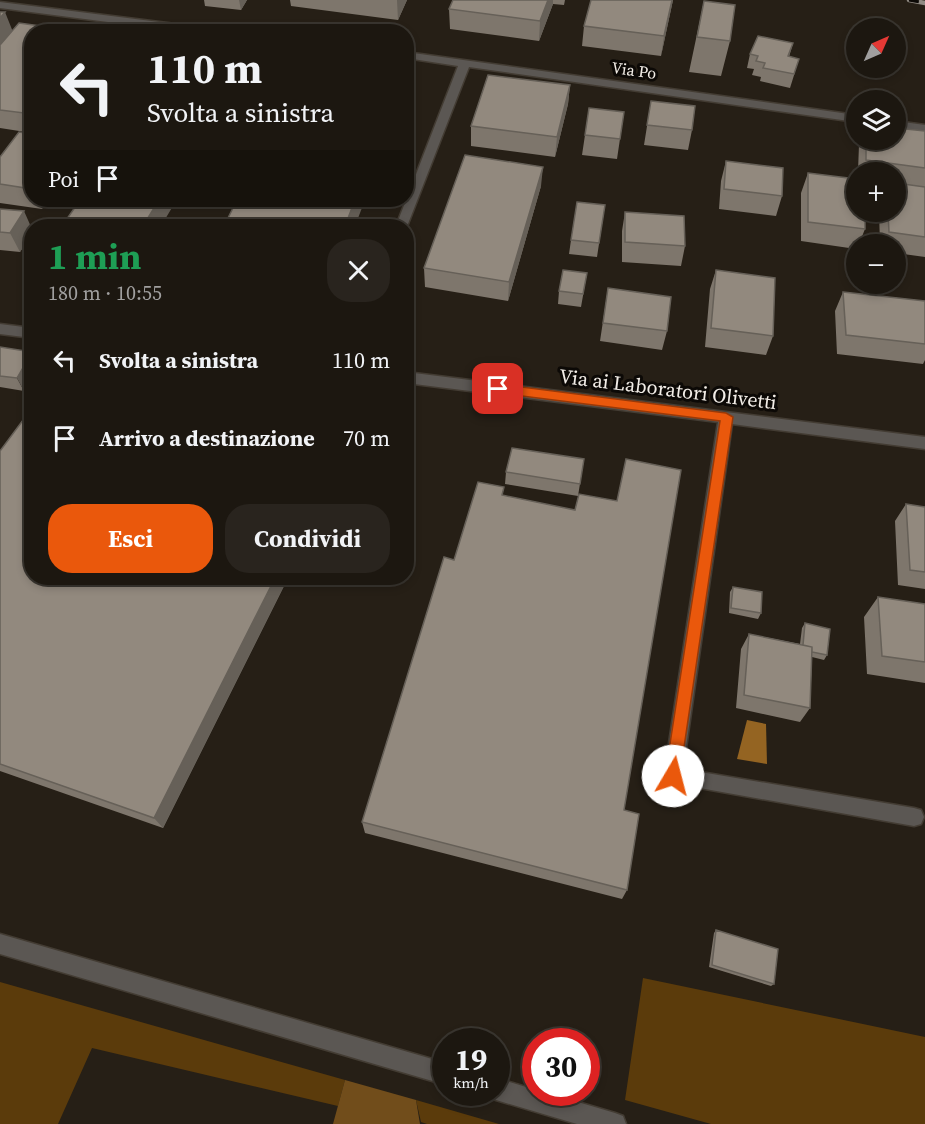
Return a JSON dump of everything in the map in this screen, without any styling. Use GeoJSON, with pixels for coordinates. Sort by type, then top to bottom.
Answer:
{"type":"FeatureCollection","features":[{"type":"Feature","properties":{"kind":"street"},"geometry":{"type":"LineString","coordinates":[[0,5],[151,24]]}},
{"type":"Feature","properties":{"kind":"street","name":"Via Po"},"geometry":{"type":"LineString","coordinates":[[414,57],[846,118]]}},
{"type":"Feature","properties":{"kind":"street"},"geometry":{"type":"LineString","coordinates":[[414,195],[465,63]]}},
{"type":"Feature","properties":{"kind":"street"},"geometry":{"type":"LineString","coordinates":[[906,126],[925,129]]}},
{"type":"Feature","properties":{"kind":"street"},"geometry":{"type":"LineString","coordinates":[[0,329],[24,332]]}},
{"type":"Feature","properties":{"kind":"street","name":"Via ai Laboratori Olivetti"},"geometry":{"type":"LineString","coordinates":[[414,378],[925,443]]}},
{"type":"Feature","properties":{"kind":"street"},"geometry":{"type":"LineString","coordinates":[[726,417],[673,776],[914,818]]}},
{"type":"Feature","properties":{"kind":"street"},"geometry":{"type":"LineString","coordinates":[[0,944],[432,1070]]}},
{"type":"Feature","properties":{"kind":"street"},"geometry":{"type":"LineString","coordinates":[[510,1093],[615,1124]]}},
{"type":"Feature","properties":{"kind":"shaded area"},"geometry":{"type":"Polygon","coordinates":[[[747,720],[766,724],[767,764],[737,759],[747,720]]]}},
{"type":"Feature","properties":{"kind":"shaded area"},"geometry":{"type":"Polygon","coordinates":[[[643,978],[925,1037],[925,1124],[711,1124],[625,1100],[643,978]]]}},
{"type":"Feature","properties":{"kind":"shaded area"},"geometry":{"type":"Polygon","coordinates":[[[0,982],[345,1080],[338,1106],[92,1048],[58,1124],[0,1124],[0,982]]]}},
{"type":"Feature","properties":{"kind":"shaded area"},"geometry":{"type":"Polygon","coordinates":[[[345,1080],[416,1100],[420,1124],[333,1124],[345,1080]]]}},
{"type":"Feature","properties":{"kind":"shaded area"},"geometry":{"type":"Polygon","coordinates":[[[416,1100],[499,1124],[427,1124],[421,1122],[416,1100]]]}},
{"type":"Feature","properties":{"kind":"building"},"geometry":{"type":"Polygon","coordinates":[[[453,0],[548,0],[540,21],[449,9],[453,0]]]}},
{"type":"Feature","properties":{"kind":"building"},"geometry":{"type":"Polygon","coordinates":[[[591,0],[672,0],[664,36],[584,26],[591,0]]]}},
{"type":"Feature","properties":{"kind":"building"},"geometry":{"type":"Polygon","coordinates":[[[704,1],[735,5],[730,41],[697,37],[704,1]]]}},
{"type":"Feature","properties":{"kind":"building"},"geometry":{"type":"Polygon","coordinates":[[[19,23],[26,24],[24,24],[24,113],[0,110],[0,45],[19,23]]]}},
{"type":"Feature","properties":{"kind":"building"},"geometry":{"type":"Polygon","coordinates":[[[758,36],[793,43],[788,56],[799,59],[794,74],[763,68],[765,63],[756,61],[758,56],[750,54],[758,36]]]}},
{"type":"Feature","properties":{"kind":"building"},"geometry":{"type":"Polygon","coordinates":[[[488,75],[570,85],[557,137],[471,126],[488,75]]]}},
{"type":"Feature","properties":{"kind":"building"},"geometry":{"type":"Polygon","coordinates":[[[651,101],[695,106],[692,130],[647,125],[651,101]]]}},
{"type":"Feature","properties":{"kind":"building"},"geometry":{"type":"Polygon","coordinates":[[[589,108],[624,112],[620,139],[585,135],[589,108]]]}},
{"type":"Feature","properties":{"kind":"building"},"geometry":{"type":"Polygon","coordinates":[[[906,129],[925,131],[925,168],[906,165],[906,162],[866,160],[866,150],[906,150],[906,129]]]}},
{"type":"Feature","properties":{"kind":"building"},"geometry":{"type":"Polygon","coordinates":[[[19,132],[24,133],[24,188],[0,184],[0,157],[19,132]]]}},
{"type":"Feature","properties":{"kind":"building"},"geometry":{"type":"Polygon","coordinates":[[[465,155],[543,167],[509,282],[424,268],[465,155]]]}},
{"type":"Feature","properties":{"kind":"building"},"geometry":{"type":"Polygon","coordinates":[[[726,161],[783,168],[782,196],[724,189],[726,161]]]}},
{"type":"Feature","properties":{"kind":"building"},"geometry":{"type":"Polygon","coordinates":[[[808,173],[846,178],[846,222],[865,222],[865,229],[808,222],[808,173]]]}},
{"type":"Feature","properties":{"kind":"building"},"geometry":{"type":"Polygon","coordinates":[[[906,184],[925,187],[925,237],[889,232],[888,222],[906,222],[906,184]]]}},
{"type":"Feature","properties":{"kind":"building"},"geometry":{"type":"Polygon","coordinates":[[[577,202],[605,205],[599,243],[571,240],[577,202]]]}},
{"type":"Feature","properties":{"kind":"building"},"geometry":{"type":"Polygon","coordinates":[[[75,207],[155,207],[147,219],[67,219],[75,207]]]}},
{"type":"Feature","properties":{"kind":"building"},"geometry":{"type":"Polygon","coordinates":[[[234,207],[352,207],[348,219],[228,219],[234,207]]]}},
{"type":"Feature","properties":{"kind":"building"},"geometry":{"type":"Polygon","coordinates":[[[0,209],[24,211],[10,233],[0,232],[0,209]]]}},
{"type":"Feature","properties":{"kind":"building"},"geometry":{"type":"Polygon","coordinates":[[[625,212],[684,216],[685,246],[625,242],[625,212]]]}},
{"type":"Feature","properties":{"kind":"building"},"geometry":{"type":"Polygon","coordinates":[[[563,270],[587,273],[583,294],[559,291],[563,270]]]}},
{"type":"Feature","properties":{"kind":"building"},"geometry":{"type":"Polygon","coordinates":[[[716,270],[775,278],[773,336],[711,328],[716,270]]]}},
{"type":"Feature","properties":{"kind":"building"},"geometry":{"type":"Polygon","coordinates":[[[608,288],[671,297],[667,331],[603,323],[608,288]]]}},
{"type":"Feature","properties":{"kind":"building"},"geometry":{"type":"Polygon","coordinates":[[[843,292],[925,301],[925,344],[846,335],[843,292]]]}},
{"type":"Feature","properties":{"kind":"building"},"geometry":{"type":"Polygon","coordinates":[[[0,347],[24,351],[24,366],[17,378],[0,376],[0,347]]]}},
{"type":"Feature","properties":{"kind":"building"},"geometry":{"type":"Polygon","coordinates":[[[24,419],[24,585],[271,585],[154,818],[0,764],[0,451],[24,419]]]}},
{"type":"Feature","properties":{"kind":"building"},"geometry":{"type":"Polygon","coordinates":[[[512,448],[584,459],[580,484],[506,472],[512,448]]]}},
{"type":"Feature","properties":{"kind":"building"},"geometry":{"type":"Polygon","coordinates":[[[626,459],[681,470],[624,810],[639,814],[627,890],[362,822],[444,557],[454,560],[478,482],[504,487],[502,495],[575,510],[579,494],[617,501],[626,459]]]}},
{"type":"Feature","properties":{"kind":"building"},"geometry":{"type":"Polygon","coordinates":[[[906,504],[925,507],[925,572],[910,570],[906,504]]]}},
{"type":"Feature","properties":{"kind":"building"},"geometry":{"type":"Polygon","coordinates":[[[733,587],[762,592],[761,613],[731,608],[733,587]]]}},
{"type":"Feature","properties":{"kind":"building"},"geometry":{"type":"Polygon","coordinates":[[[878,597],[925,604],[925,662],[882,656],[878,597]]]}},
{"type":"Feature","properties":{"kind":"building"},"geometry":{"type":"Polygon","coordinates":[[[805,623],[830,629],[827,655],[812,652],[812,647],[803,645],[805,623]]]}},
{"type":"Feature","properties":{"kind":"building"},"geometry":{"type":"Polygon","coordinates":[[[749,634],[812,647],[810,708],[744,695],[749,634]]]}},
{"type":"Feature","properties":{"kind":"building"},"geometry":{"type":"Polygon","coordinates":[[[716,930],[778,949],[774,984],[712,965],[716,930]]]}},
{"type":"Feature","properties":{"kind":"railway"},"geometry":{"type":"LineString","coordinates":[[909,0],[925,3]]}},
{"type":"Feature","properties":{"kind":"route"},"geometry":{"type":"LineString","coordinates":[[498,389],[726,417],[673,776]]}}]}
